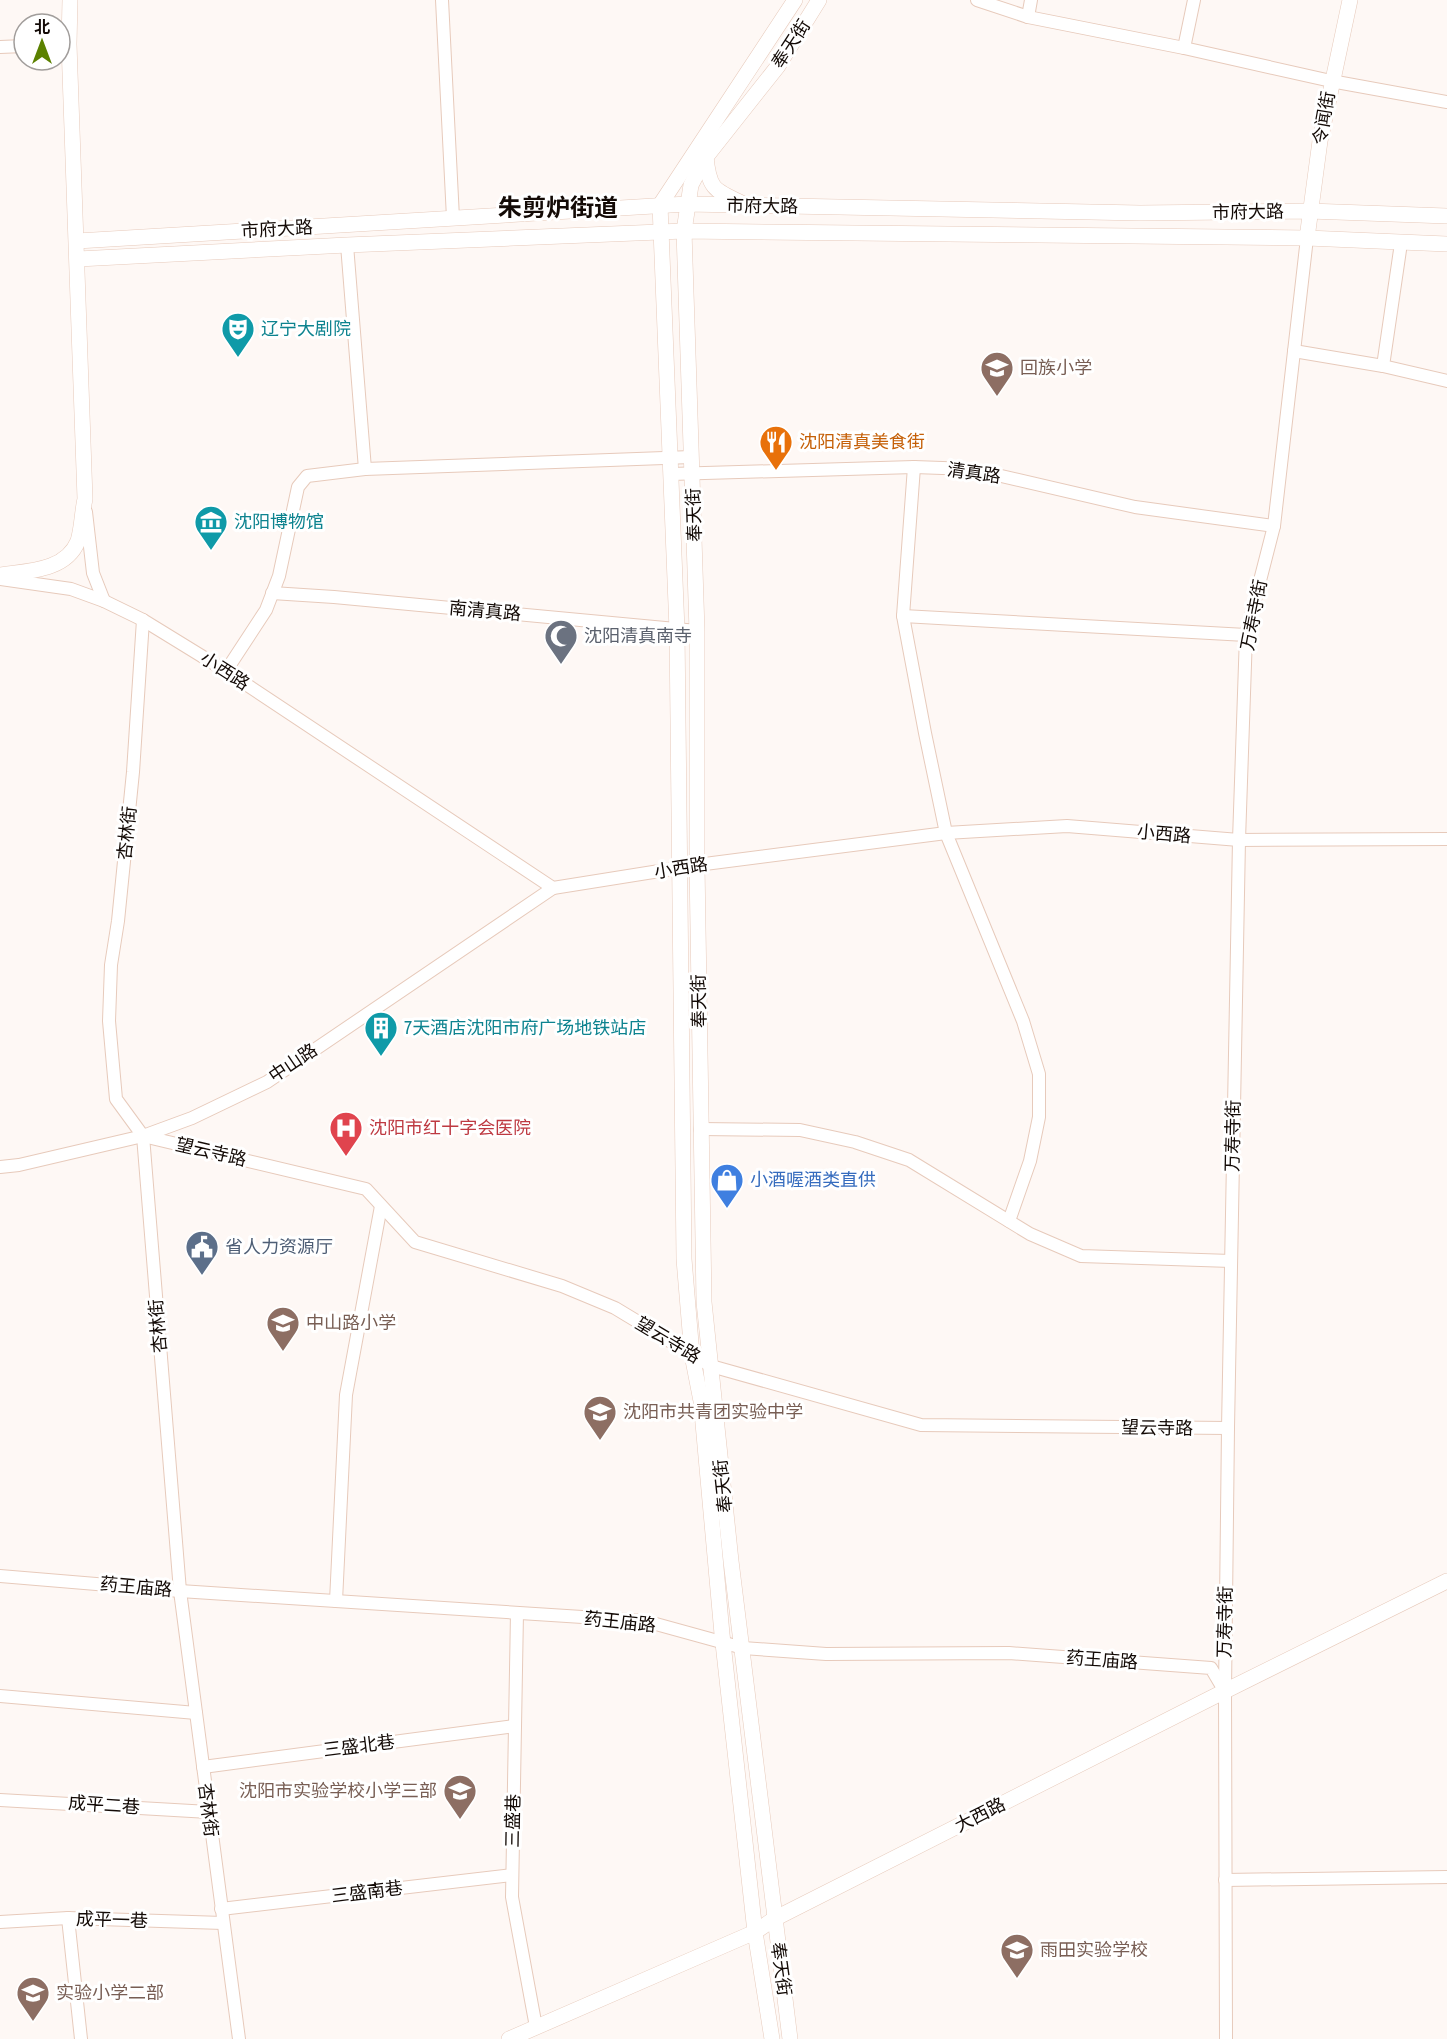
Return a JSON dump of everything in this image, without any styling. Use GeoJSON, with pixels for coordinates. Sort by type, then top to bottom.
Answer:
{"type":"FeatureCollection","features":[{"type":"Feature","properties":{"kind":"main road","name":"奉天街"},"geometry":{"type":"LineString","coordinates":[[772,2039],[755,1932],[722,1634],[701,1401],[692,1355],[684,1259],[677,630],[660,205],[795,0]]}},
{"type":"Feature","properties":{"kind":"main road","name":"奉天街"},"geometry":{"type":"LineString","coordinates":[[790,2039],[743,1648],[730,1561],[704,1302],[697,865],[698,631],[684,231],[691,184],[706,157],[778,66],[819,0]]}},
{"type":"Feature","properties":{"kind":"main road","name":"令闻街"},"geometry":{"type":"LineString","coordinates":[[1307,238],[1320,141],[1350,0]]}},
{"type":"Feature","properties":{"kind":"main road"},"geometry":{"type":"LineString","coordinates":[[0,577],[45,568],[66,558],[78,541],[85,499],[78,259],[67,72]]}},
{"type":"Feature","properties":{"kind":"main road"},"geometry":{"type":"LineString","coordinates":[[706,157],[712,184],[717,192],[747,206]]}},
{"type":"Feature","properties":{"kind":"main road","name":"市府大路"},"geometry":{"type":"LineString","coordinates":[[77,241],[687,204],[1140,213],[1309,211],[1447,216]]}},
{"type":"Feature","properties":{"kind":"main road","name":"市府大路"},"geometry":{"type":"LineString","coordinates":[[78,259],[684,231],[1307,238],[1447,244]]}},
{"type":"Feature","properties":{"kind":"main road","name":"大西路"},"geometry":{"type":"LineString","coordinates":[[510,2039],[755,1932],[774,1919],[1447,1581]]}},
{"type":"Feature","properties":{"kind":"street"},"geometry":{"type":"LineString","coordinates":[[442,0],[453,218]]}},
{"type":"Feature","properties":{"kind":"street"},"geometry":{"type":"LineString","coordinates":[[977,0],[1028,17],[1184,48],[1331,81],[1447,102]]}},
{"type":"Feature","properties":{"kind":"street"},"geometry":{"type":"LineString","coordinates":[[1028,17],[1031,0]]}},
{"type":"Feature","properties":{"kind":"street"},"geometry":{"type":"LineString","coordinates":[[1184,48],[1194,0]]}},
{"type":"Feature","properties":{"kind":"street","name":"万寿寺街"},"geometry":{"type":"LineString","coordinates":[[1226,2039],[1225,1691],[1228,1428],[1239,840],[1246,635],[1274,526],[1307,238]]}},
{"type":"Feature","properties":{"kind":"street"},"geometry":{"type":"LineString","coordinates":[[347,245],[365,469]]}},
{"type":"Feature","properties":{"kind":"street"},"geometry":{"type":"LineString","coordinates":[[1383,366],[1400,250]]}},
{"type":"Feature","properties":{"kind":"street"},"geometry":{"type":"LineString","coordinates":[[1294,351],[1383,366],[1447,381]]}},
{"type":"Feature","properties":{"kind":"street"},"geometry":{"type":"LineString","coordinates":[[226,671],[266,610],[279,576],[298,487],[307,476],[365,469],[670,458],[692,465]]}},
{"type":"Feature","properties":{"kind":"street","name":"清真路"},"geometry":{"type":"LineString","coordinates":[[671,474],[692,465],[971,469],[1136,507],[1274,526]]}},
{"type":"Feature","properties":{"kind":"street"},"geometry":{"type":"LineString","coordinates":[[914,467],[903,616],[946,833],[1023,1021],[1039,1074],[1039,1117],[1030,1161],[1009,1221]]}},
{"type":"Feature","properties":{"kind":"street"},"geometry":{"type":"LineString","coordinates":[[85,499],[93,573],[104,601]]}},
{"type":"Feature","properties":{"kind":"street","name":"小西路"},"geometry":{"type":"LineString","coordinates":[[0,577],[71,589],[104,601],[143,620],[226,671],[553,888],[697,865],[946,833],[1067,826],[1239,840],[1447,839]]}},
{"type":"Feature","properties":{"kind":"street","name":"南清真路"},"geometry":{"type":"LineString","coordinates":[[272,593],[698,631]]}},
{"type":"Feature","properties":{"kind":"street"},"geometry":{"type":"LineString","coordinates":[[903,616],[1246,635]]}},
{"type":"Feature","properties":{"kind":"street","name":"杏林街"},"geometry":{"type":"LineString","coordinates":[[143,620],[134,772],[111,965],[109,1021],[116,1099],[143,1136],[180,1591],[239,2039]]}},
{"type":"Feature","properties":{"kind":"street","name":"中山路"},"geometry":{"type":"LineString","coordinates":[[0,1167],[19,1165],[143,1136],[192,1118],[267,1082],[553,888]]}},
{"type":"Feature","properties":{"kind":"street"},"geometry":{"type":"LineString","coordinates":[[700,1129],[800,1131],[855,1142],[909,1160],[1030,1234],[1080,1256],[1231,1261]]}},
{"type":"Feature","properties":{"kind":"street","name":"望云寺路"},"geometry":{"type":"LineString","coordinates":[[143,1136],[366,1189],[415,1242],[562,1286],[615,1308],[711,1366],[921,1425],[1228,1428]]}},
{"type":"Feature","properties":{"kind":"street"},"geometry":{"type":"LineString","coordinates":[[336,1601],[346,1395],[381,1206]]}},
{"type":"Feature","properties":{"kind":"street","name":"药王庙路"},"geometry":{"type":"LineString","coordinates":[[0,1576],[180,1591],[645,1621],[743,1648],[826,1654],[1009,1653],[1211,1668],[1225,1691]]}},
{"type":"Feature","properties":{"kind":"street","name":"三盛巷"},"geometry":{"type":"LineString","coordinates":[[516,1613],[512,1897],[536,2027]]}},
{"type":"Feature","properties":{"kind":"street"},"geometry":{"type":"LineString","coordinates":[[0,1696],[196,1713]]}},
{"type":"Feature","properties":{"kind":"street","name":"三盛北巷"},"geometry":{"type":"LineString","coordinates":[[203,1767],[515,1726]]}},
{"type":"Feature","properties":{"kind":"street","name":"成平二巷"},"geometry":{"type":"LineString","coordinates":[[0,1800],[209,1812]]}},
{"type":"Feature","properties":{"kind":"street","name":"三盛南巷"},"geometry":{"type":"LineString","coordinates":[[222,1909],[512,1875]]}},
{"type":"Feature","properties":{"kind":"street"},"geometry":{"type":"LineString","coordinates":[[1226,1880],[1447,1877]]}},
{"type":"Feature","properties":{"kind":"street"},"geometry":{"type":"LineString","coordinates":[[68,1918],[81,2039]]}},
{"type":"Feature","properties":{"kind":"street","name":"成平一巷"},"geometry":{"type":"LineString","coordinates":[[0,1922],[68,1918],[223,1923]]}},
{"type":"Feature","properties":{"kind":"place","name":"辽宁大剧院"},"geometry":{"type":"Point","coordinates":[238,358]}},
{"type":"Feature","properties":{"kind":"place","name":"回族小学"},"geometry":{"type":"Point","coordinates":[997,397]}},
{"type":"Feature","properties":{"kind":"place","name":"沈阳清真美食街"},"geometry":{"type":"Point","coordinates":[776,471]}},
{"type":"Feature","properties":{"kind":"place","name":"沈阳博物馆"},"geometry":{"type":"Point","coordinates":[211,551]}},
{"type":"Feature","properties":{"kind":"place","name":"沈阳清真南寺"},"geometry":{"type":"Point","coordinates":[561,665]}},
{"type":"Feature","properties":{"kind":"place","name":"7天酒店沈阳市府广场地铁站店"},"geometry":{"type":"Point","coordinates":[381,1057]}},
{"type":"Feature","properties":{"kind":"place","name":"沈阳市红十字会医院"},"geometry":{"type":"Point","coordinates":[346,1157]}},
{"type":"Feature","properties":{"kind":"place","name":"小酒喔酒类直供"},"geometry":{"type":"Point","coordinates":[727,1209]}},
{"type":"Feature","properties":{"kind":"place","name":"省人力资源厅"},"geometry":{"type":"Point","coordinates":[202,1276]}},
{"type":"Feature","properties":{"kind":"place","name":"中山路小学"},"geometry":{"type":"Point","coordinates":[283,1352]}},
{"type":"Feature","properties":{"kind":"place","name":"沈阳市共青团实验中学"},"geometry":{"type":"Point","coordinates":[600,1441]}},
{"type":"Feature","properties":{"kind":"place","name":"沈阳市实验学校小学三部"},"geometry":{"type":"Point","coordinates":[460,1820]}},
{"type":"Feature","properties":{"kind":"place","name":"雨田实验学校"},"geometry":{"type":"Point","coordinates":[1017,1979]}},
{"type":"Feature","properties":{"kind":"place","name":"实验小学二部"},"geometry":{"type":"Point","coordinates":[33,2022]}},
{"type":"Feature","properties":{"kind":"district","name":"朱剪炉街道"},"geometry":{"type":"Point","coordinates":[558,208]}}]}
